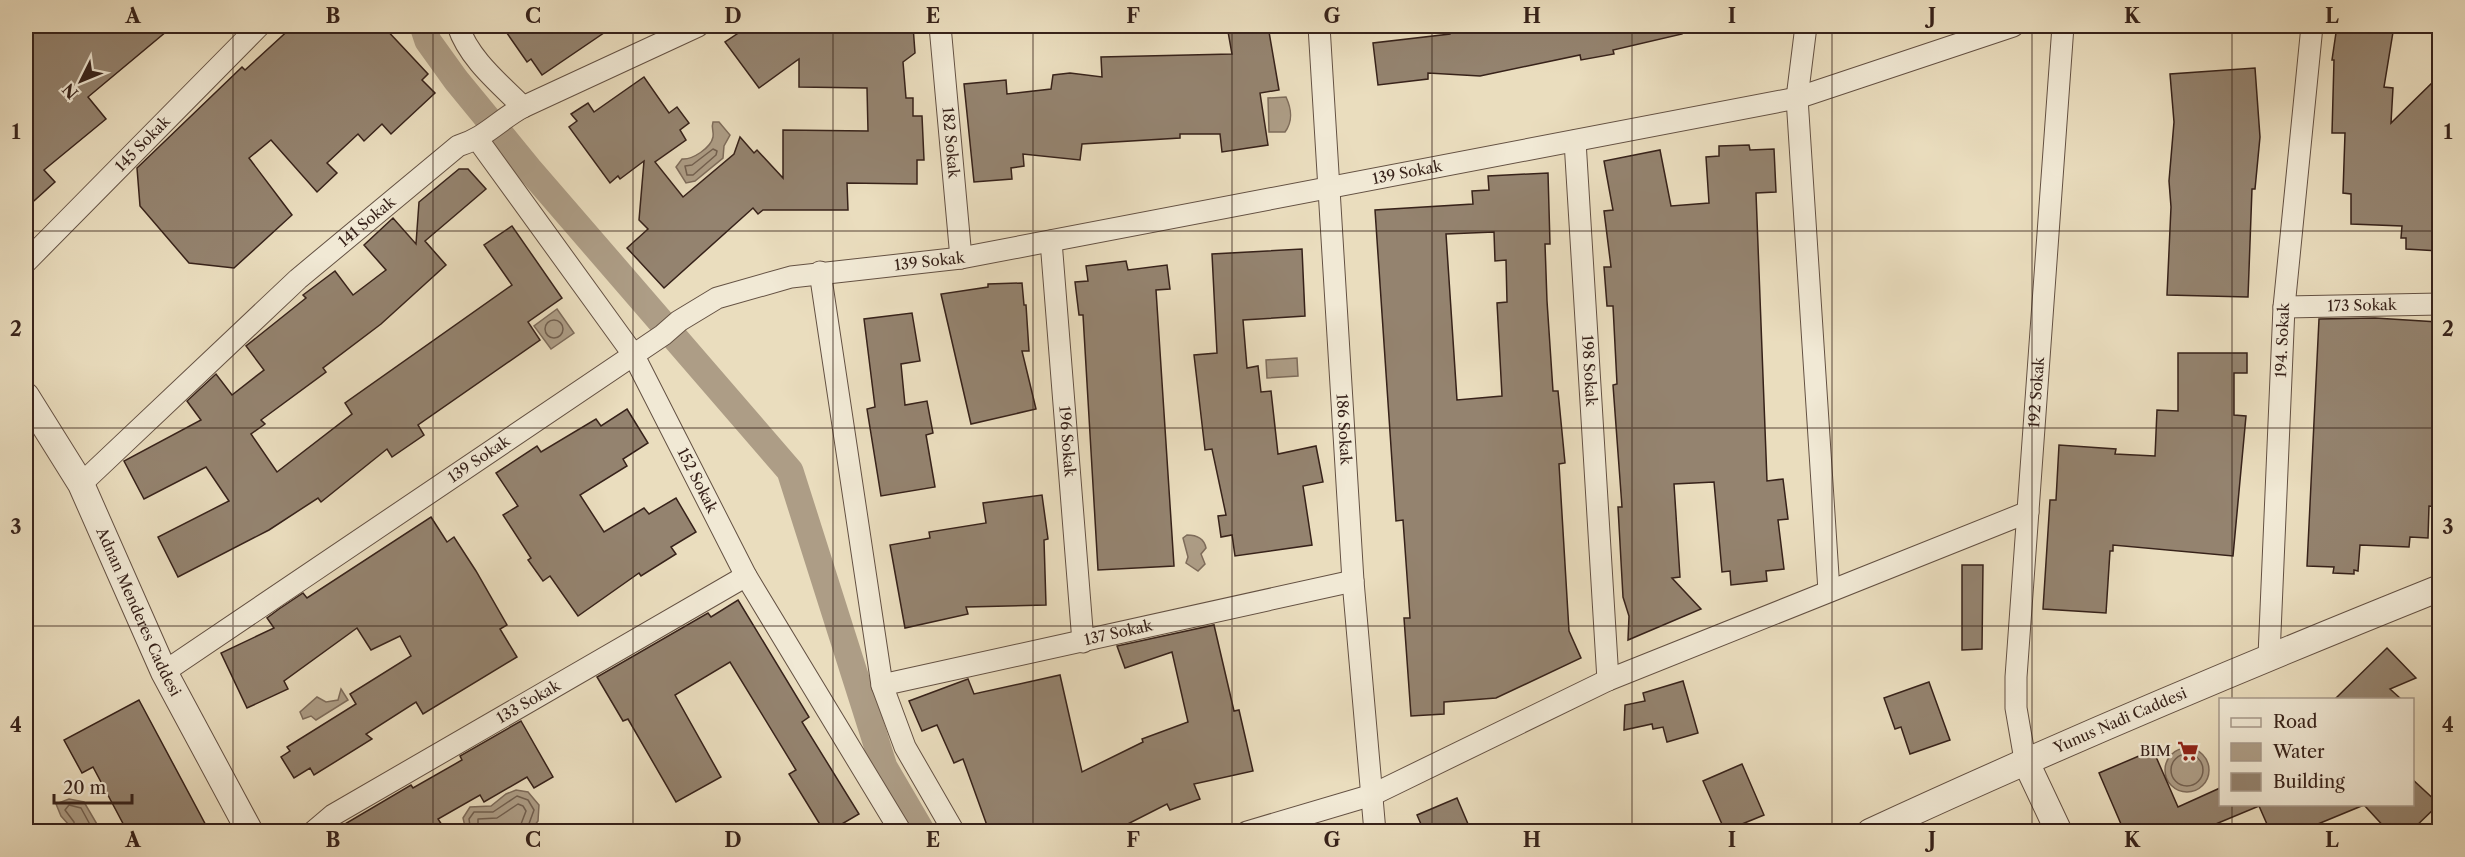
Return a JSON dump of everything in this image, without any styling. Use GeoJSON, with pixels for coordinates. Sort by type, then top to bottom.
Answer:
{"type":"FeatureCollection","features":[{"type":"Feature","properties":{"kind":"street","name":"145 Sokak"},"geometry":{"type":"LineString","coordinates":[[26,262],[259,26]]}},
{"type":"Feature","properties":{"kind":"street"},"geometry":{"type":"LineString","coordinates":[[458,26],[462,36],[515,111]]}},
{"type":"Feature","properties":{"kind":"street","name":"141 Sokak"},"geometry":{"type":"LineString","coordinates":[[81,484],[298,279],[458,146],[483,136],[515,111],[698,26]]}},
{"type":"Feature","properties":{"kind":"street","name":"182 Sokak"},"geometry":{"type":"LineString","coordinates":[[940,26],[961,258]]}},
{"type":"Feature","properties":{"kind":"street","name":"186 Sokak"},"geometry":{"type":"LineString","coordinates":[[1318,26],[1353,581],[1375,831]]}},
{"type":"Feature","properties":{"kind":"street"},"geometry":{"type":"LineString","coordinates":[[1806,26],[1797,98],[1829,591]]}},
{"type":"Feature","properties":{"kind":"street","name":"139 Sokak"},"geometry":{"type":"LineString","coordinates":[[164,672],[663,335],[679,321],[717,298],[791,277],[961,258],[1797,98],[2013,26]]}},
{"type":"Feature","properties":{"kind":"street","name":"192 Sokak"},"geometry":{"type":"LineString","coordinates":[[2025,760],[2016,708],[2016,677],[2063,26]]}},
{"type":"Feature","properties":{"kind":"street","name":"194. Sokak"},"geometry":{"type":"LineString","coordinates":[[2269,656],[2284,307],[2312,26]]}},
{"type":"Feature","properties":{"kind":"street","name":"152 Sokak"},"geometry":{"type":"LineString","coordinates":[[483,136],[633,354],[746,576],[901,831]]}},
{"type":"Feature","properties":{"kind":"street","name":"198 Sokak"},"geometry":{"type":"LineString","coordinates":[[1575,141],[1608,681]]}},
{"type":"Feature","properties":{"kind":"street","name":"196 Sokak"},"geometry":{"type":"LineString","coordinates":[[1051,241],[1083,642]]}},
{"type":"Feature","properties":{"kind":"street"},"geometry":{"type":"LineString","coordinates":[[820,272],[882,685],[905,747],[954,831]]}},
{"type":"Feature","properties":{"kind":"street","name":"173 Sokak"},"geometry":{"type":"LineString","coordinates":[[2284,307],[2439,304]]}},
{"type":"Feature","properties":{"kind":"street","name":"Adnan Menderes Caddesi"},"geometry":{"type":"LineString","coordinates":[[26,396],[81,484],[164,672],[250,831]]}},
{"type":"Feature","properties":{"kind":"street"},"geometry":{"type":"LineString","coordinates":[[1247,831],[1372,795],[1608,681],[2028,512]]}},
{"type":"Feature","properties":{"kind":"street","name":"133 Sokak"},"geometry":{"type":"LineString","coordinates":[[312,831],[344,809],[746,576]]}},
{"type":"Feature","properties":{"kind":"street","name":"137 Sokak"},"geometry":{"type":"LineString","coordinates":[[882,685],[1353,581]]}},
{"type":"Feature","properties":{"kind":"street","name":"Yunus Nadi Caddesi"},"geometry":{"type":"LineString","coordinates":[[1870,831],[2025,760],[2269,656],[2439,588]]}},
{"type":"Feature","properties":{"kind":"street"},"geometry":{"type":"LineString","coordinates":[[2025,760],[2059,831]]}},
{"type":"Feature","properties":{"kind":"water"},"geometry":{"type":"Polygon","coordinates":[[[1286,97],[1291,115],[1288,128],[1285,132],[1269,132],[1268,98],[1286,97]]]}},
{"type":"Feature","properties":{"kind":"water"},"geometry":{"type":"Polygon","coordinates":[[[713,122],[719,122],[730,135],[724,146],[723,158],[695,181],[686,183],[676,167],[682,159],[696,155],[709,145],[713,137],[713,122]]]}},
{"type":"Feature","properties":{"kind":"water"},"geometry":{"type":"Polygon","coordinates":[[[557,309],[574,333],[551,349],[534,326],[557,309]]]}},
{"type":"Feature","properties":{"kind":"water"},"geometry":{"type":"Polygon","coordinates":[[[1297,358],[1298,376],[1267,378],[1266,360],[1297,358]]]}},
{"type":"Feature","properties":{"kind":"water"},"geometry":{"type":"Polygon","coordinates":[[[1187,535],[1200,538],[1206,548],[1201,554],[1205,564],[1198,571],[1186,563],[1188,557],[1183,538],[1187,535]]]}},
{"type":"Feature","properties":{"kind":"water"},"geometry":{"type":"Polygon","coordinates":[[[341,689],[348,700],[316,720],[311,716],[303,719],[300,712],[317,697],[326,702],[338,700],[341,689]]]}},
{"type":"Feature","properties":{"kind":"water"},"geometry":{"type":"Polygon","coordinates":[[[2187,748],[2203,754],[2209,770],[2203,786],[2187,792],[2171,786],[2165,770],[2171,754],[2187,748]]]}},
{"type":"Feature","properties":{"kind":"water"},"geometry":{"type":"Polygon","coordinates":[[[516,790],[528,792],[539,805],[538,821],[530,831],[466,831],[463,818],[470,807],[491,806],[506,794],[516,790]]]}},
{"type":"Feature","properties":{"kind":"water"},"geometry":{"type":"Polygon","coordinates":[[[69,799],[84,802],[101,831],[69,831],[69,825],[61,816],[56,804],[69,799]]]}},
{"type":"Feature","properties":{"kind":"building"},"geometry":{"type":"Polygon","coordinates":[[[26,26],[173,26],[88,97],[106,119],[44,170],[55,182],[26,208],[26,26]]]}},
{"type":"Feature","properties":{"kind":"building"},"geometry":{"type":"Polygon","coordinates":[[[293,26],[383,26],[428,74],[422,80],[435,93],[391,134],[382,124],[364,141],[358,134],[327,163],[337,173],[317,192],[271,140],[249,158],[292,215],[234,268],[189,263],[140,206],[137,168],[242,67],[245,70],[293,26]]]}},
{"type":"Feature","properties":{"kind":"building"},"geometry":{"type":"Polygon","coordinates":[[[502,26],[614,26],[542,75],[531,59],[527,62],[502,26]]]}},
{"type":"Feature","properties":{"kind":"building"},"geometry":{"type":"Polygon","coordinates":[[[749,26],[913,26],[915,53],[903,62],[906,98],[913,98],[913,116],[922,116],[924,160],[917,160],[917,184],[847,183],[848,210],[763,210],[758,214],[753,208],[664,288],[627,248],[648,229],[639,220],[644,161],[620,179],[618,176],[610,183],[569,127],[577,121],[571,114],[588,103],[594,112],[644,77],[669,113],[677,107],[689,123],[680,130],[686,140],[655,162],[683,197],[734,154],[740,137],[754,153],[757,150],[783,178],[783,130],[868,131],[867,88],[799,87],[799,59],[759,88],[725,42],[749,26]]]}},
{"type":"Feature","properties":{"kind":"building"},"geometry":{"type":"Polygon","coordinates":[[[1227,26],[1268,26],[1279,90],[1260,93],[1268,145],[1222,152],[1220,134],[1180,134],[1180,138],[1082,144],[1080,160],[1023,154],[1024,166],[1011,168],[1012,179],[974,182],[964,84],[1006,80],[1007,94],[1051,89],[1053,75],[1070,73],[1102,77],[1101,57],[1232,54],[1227,26]]]}},
{"type":"Feature","properties":{"kind":"building"},"geometry":{"type":"Polygon","coordinates":[[[1451,26],[1681,26],[1682,34],[1613,50],[1614,54],[1581,60],[1580,55],[1480,76],[1428,73],[1428,79],[1378,85],[1373,43],[1450,34],[1451,26]]]}},
{"type":"Feature","properties":{"kind":"building"},"geometry":{"type":"Polygon","coordinates":[[[2337,26],[2394,26],[2384,87],[2393,88],[2391,123],[2439,76],[2439,251],[2406,249],[2406,238],[2401,238],[2402,226],[2351,224],[2351,194],[2343,193],[2345,133],[2332,133],[2334,60],[2332,60],[2337,26]]]}},
{"type":"Feature","properties":{"kind":"building"},"geometry":{"type":"Polygon","coordinates":[[[2255,68],[2260,137],[2255,189],[2252,189],[2248,297],[2167,295],[2171,207],[2169,181],[2174,122],[2170,74],[2255,68]]]}},
{"type":"Feature","properties":{"kind":"building"},"geometry":{"type":"Polygon","coordinates":[[[1749,145],[1750,150],[1774,149],[1776,192],[1756,193],[1767,481],[1783,479],[1788,519],[1778,520],[1784,569],[1766,571],[1767,581],[1731,585],[1730,571],[1722,572],[1714,482],[1674,484],[1680,577],[1672,578],[1701,609],[1628,640],[1629,616],[1623,597],[1618,507],[1622,507],[1613,385],[1617,384],[1613,306],[1607,306],[1604,267],[1611,267],[1604,211],[1613,210],[1604,161],[1660,150],[1671,206],[1709,203],[1706,157],[1719,156],[1719,146],[1749,145]]]}},
{"type":"Feature","properties":{"kind":"building"},"geometry":{"type":"Polygon","coordinates":[[[459,169],[468,169],[486,189],[425,241],[446,265],[381,324],[323,368],[326,372],[261,420],[265,424],[251,434],[277,472],[352,414],[345,403],[512,285],[484,245],[512,226],[562,298],[528,322],[540,340],[418,425],[424,435],[392,457],[387,449],[321,502],[318,498],[269,530],[178,577],[158,537],[229,501],[206,467],[144,499],[124,461],[201,420],[187,401],[216,374],[232,395],[264,370],[246,346],[306,298],[303,295],[335,271],[353,295],[386,270],[364,245],[393,218],[416,244],[419,202],[459,169]]]}},
{"type":"Feature","properties":{"kind":"building"},"geometry":{"type":"Polygon","coordinates":[[[1548,173],[1550,244],[1545,244],[1547,301],[1553,391],[1558,391],[1565,463],[1559,464],[1569,631],[1581,658],[1496,698],[1444,702],[1444,714],[1411,716],[1404,618],[1410,618],[1403,520],[1396,521],[1375,210],[1473,204],[1472,191],[1489,190],[1488,176],[1548,173]],[[1494,232],[1446,234],[1457,400],[1502,396],[1497,303],[1507,302],[1506,260],[1495,261],[1494,232]]]}},
{"type":"Feature","properties":{"kind":"building"},"geometry":{"type":"Polygon","coordinates":[[[1302,249],[1305,316],[1243,320],[1247,368],[1258,366],[1261,392],[1271,391],[1278,454],[1316,446],[1323,482],[1303,486],[1312,545],[1235,556],[1232,535],[1221,537],[1218,516],[1226,515],[1212,449],[1205,450],[1194,355],[1217,353],[1212,254],[1302,249]]]}},
{"type":"Feature","properties":{"kind":"building"},"geometry":{"type":"Polygon","coordinates":[[[1126,261],[1128,270],[1167,265],[1170,289],[1156,290],[1174,566],[1098,570],[1083,315],[1079,315],[1075,282],[1088,281],[1086,266],[1126,261]]]}},
{"type":"Feature","properties":{"kind":"building"},"geometry":{"type":"Polygon","coordinates":[[[1022,283],[1029,351],[1022,351],[1036,409],[971,424],[941,294],[988,287],[988,284],[1022,283]]]}},
{"type":"Feature","properties":{"kind":"building"},"geometry":{"type":"Polygon","coordinates":[[[912,313],[920,361],[901,364],[905,405],[927,401],[933,433],[926,435],[935,487],[881,496],[867,409],[875,407],[864,319],[912,313]]]}},
{"type":"Feature","properties":{"kind":"building"},"geometry":{"type":"Polygon","coordinates":[[[2375,318],[2438,322],[2432,448],[2439,449],[2439,507],[2429,506],[2428,538],[2410,537],[2409,547],[2360,545],[2358,571],[2354,570],[2354,574],[2333,573],[2334,567],[2307,566],[2319,319],[2375,318]]]}},
{"type":"Feature","properties":{"kind":"building"},"geometry":{"type":"Polygon","coordinates":[[[2178,353],[2247,353],[2247,373],[2234,373],[2234,415],[2246,416],[2233,556],[2113,545],[2113,551],[2110,551],[2106,613],[2043,609],[2050,500],[2056,500],[2059,445],[2116,449],[2115,454],[2155,456],[2157,410],[2178,411],[2178,353]]]}},
{"type":"Feature","properties":{"kind":"building"},"geometry":{"type":"Polygon","coordinates":[[[627,409],[648,443],[623,459],[627,466],[580,495],[604,532],[644,508],[649,514],[676,498],[696,532],[671,547],[676,554],[641,576],[639,573],[578,616],[550,576],[543,581],[528,560],[531,558],[503,515],[518,506],[496,473],[537,446],[541,452],[596,419],[601,426],[627,409]]]}},
{"type":"Feature","properties":{"kind":"building"},"geometry":{"type":"Polygon","coordinates":[[[1042,495],[1048,539],[1044,540],[1046,605],[966,607],[968,614],[905,628],[890,545],[930,538],[929,532],[986,523],[983,503],[1042,495]]]}},
{"type":"Feature","properties":{"kind":"building"},"geometry":{"type":"Polygon","coordinates":[[[431,517],[447,542],[454,537],[476,571],[507,625],[500,629],[517,657],[423,714],[416,702],[366,734],[372,739],[314,775],[310,768],[294,778],[281,757],[290,751],[287,747],[356,704],[350,694],[411,656],[400,636],[371,650],[357,628],[284,681],[288,689],[247,708],[221,653],[274,628],[267,618],[279,609],[303,593],[307,598],[431,517]]]}},
{"type":"Feature","properties":{"kind":"building"},"geometry":{"type":"Polygon","coordinates":[[[1962,565],[1983,565],[1982,649],[1962,650],[1962,565]]]}},
{"type":"Feature","properties":{"kind":"building"},"geometry":{"type":"Polygon","coordinates":[[[738,600],[809,717],[802,722],[859,814],[830,831],[824,831],[789,774],[796,770],[730,662],[675,695],[721,777],[676,802],[628,719],[623,721],[597,677],[708,613],[711,617],[738,600]]]}},
{"type":"Feature","properties":{"kind":"building"},"geometry":{"type":"Polygon","coordinates":[[[1214,625],[1234,711],[1239,710],[1253,771],[1194,784],[1200,799],[1170,810],[1167,804],[1114,831],[989,831],[963,759],[954,763],[937,725],[922,731],[909,701],[968,679],[974,694],[1060,675],[1082,772],[1143,742],[1142,739],[1188,722],[1172,652],[1125,668],[1117,646],[1214,625]]]}},
{"type":"Feature","properties":{"kind":"building"},"geometry":{"type":"Polygon","coordinates":[[[2387,648],[2416,678],[2390,689],[2400,698],[2336,698],[2387,648]]]}},
{"type":"Feature","properties":{"kind":"building"},"geometry":{"type":"Polygon","coordinates":[[[1683,681],[1698,733],[1667,742],[1663,727],[1653,729],[1652,724],[1624,730],[1625,705],[1645,701],[1643,693],[1683,681]]]}},
{"type":"Feature","properties":{"kind":"building"},"geometry":{"type":"Polygon","coordinates":[[[1929,682],[1950,740],[1910,754],[1901,727],[1895,729],[1884,698],[1929,682]]]}},
{"type":"Feature","properties":{"kind":"building"},"geometry":{"type":"Polygon","coordinates":[[[139,700],[209,831],[127,831],[93,767],[82,773],[64,740],[139,700]]]}},
{"type":"Feature","properties":{"kind":"building"},"geometry":{"type":"Polygon","coordinates":[[[521,721],[553,777],[534,788],[527,777],[484,802],[480,795],[438,819],[446,831],[333,831],[411,785],[413,788],[462,760],[460,756],[521,721]]]}},
{"type":"Feature","properties":{"kind":"building"},"geometry":{"type":"Polygon","coordinates":[[[2153,750],[2178,807],[2219,788],[2219,806],[2259,806],[2199,831],[2124,831],[2099,773],[2153,750]]]}},
{"type":"Feature","properties":{"kind":"building"},"geometry":{"type":"Polygon","coordinates":[[[1742,764],[1764,815],[1725,831],[1703,781],[1742,764]]]}},
{"type":"Feature","properties":{"kind":"building"},"geometry":{"type":"Polygon","coordinates":[[[2414,781],[2439,804],[2411,831],[2388,831],[2365,806],[2414,806],[2414,781]]]}},
{"type":"Feature","properties":{"kind":"building"},"geometry":{"type":"Polygon","coordinates":[[[1457,798],[1471,831],[1424,831],[1417,815],[1457,798]]]}},
{"type":"Feature","properties":{"kind":"building"},"geometry":{"type":"Polygon","coordinates":[[[2259,806],[2362,806],[2301,831],[2270,831],[2259,806]]]}},
{"type":"Feature","properties":{"kind":"waterway"},"geometry":{"type":"LineString","coordinates":[[423,26],[428,41],[456,80],[529,169],[790,471],[884,767],[922,832]]}},
{"type":"Feature","properties":{"kind":"place","name":"BIM"},"geometry":{"type":"Point","coordinates":[2188,751]}}]}
